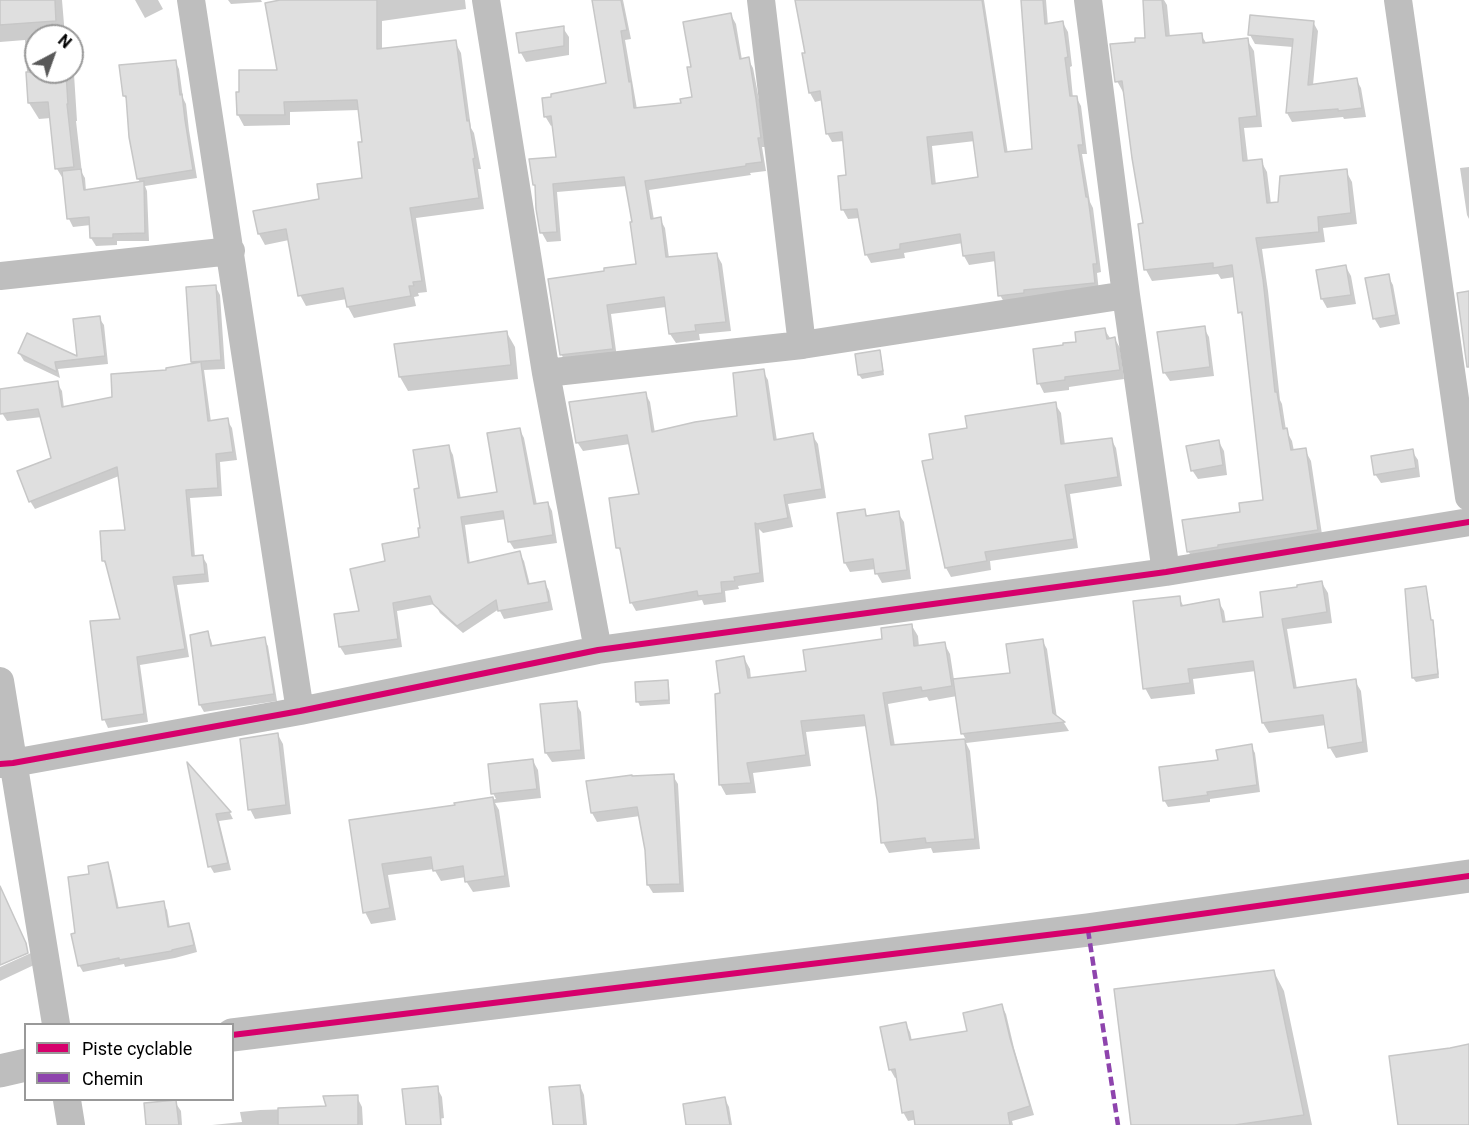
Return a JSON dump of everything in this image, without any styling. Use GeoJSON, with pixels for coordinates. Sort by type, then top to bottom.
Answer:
{"type":"FeatureCollection","features":[{"type":"Feature","properties":{"kind":"street"},"geometry":{"type":"LineString","coordinates":[[191,0],[300,711]]}},
{"type":"Feature","properties":{"kind":"street"},"geometry":{"type":"LineString","coordinates":[[486,0],[546,373],[598,650]]}},
{"type":"Feature","properties":{"kind":"street"},"geometry":{"type":"LineString","coordinates":[[761,0],[802,345]]}},
{"type":"Feature","properties":{"kind":"street"},"geometry":{"type":"LineString","coordinates":[[1088,0],[1126,295],[1166,572]]}},
{"type":"Feature","properties":{"kind":"street"},"geometry":{"type":"LineString","coordinates":[[1398,0],[1469,497]]}},
{"type":"Feature","properties":{"kind":"street"},"geometry":{"type":"LineString","coordinates":[[0,276],[231,251]]}},
{"type":"Feature","properties":{"kind":"street"},"geometry":{"type":"LineString","coordinates":[[546,373],[802,345],[1126,295]]}},
{"type":"Feature","properties":{"kind":"street"},"geometry":{"type":"LineString","coordinates":[[6,763],[300,711],[598,650],[1166,572],[1469,522]]}},
{"type":"Feature","properties":{"kind":"street"},"geometry":{"type":"LineString","coordinates":[[0,681],[6,763],[56,1023]]}},
{"type":"Feature","properties":{"kind":"street"},"geometry":{"type":"LineString","coordinates":[[234,1035],[1088,930],[1469,876]]}},
{"type":"Feature","properties":{"kind":"street"},"geometry":{"type":"LineString","coordinates":[[0,1055],[24,1055]]}},
{"type":"Feature","properties":{"kind":"street"},"geometry":{"type":"LineString","coordinates":[[0,1071],[24,1065]]}},
{"type":"Feature","properties":{"kind":"street"},"geometry":{"type":"LineString","coordinates":[[68,1101],[71,1125]]}},
{"type":"Feature","properties":{"kind":"building"},"geometry":{"type":"Polygon","coordinates":[[[0,0],[55,0],[56,21],[0,25],[0,0]]]}},
{"type":"Feature","properties":{"kind":"building"},"geometry":{"type":"Polygon","coordinates":[[[280,0],[377,0],[377,49],[456,40],[467,121],[469,120],[475,158],[473,159],[479,198],[410,208],[422,281],[413,282],[414,286],[409,286],[411,296],[347,307],[343,288],[298,296],[286,229],[258,234],[253,211],[319,199],[317,184],[362,178],[358,142],[362,142],[357,100],[284,102],[285,115],[237,115],[236,92],[239,92],[239,70],[277,70],[265,3],[280,0]]]}},
{"type":"Feature","properties":{"kind":"building"},"geometry":{"type":"Polygon","coordinates":[[[592,0],[621,0],[627,30],[621,31],[634,108],[681,103],[680,99],[692,97],[687,67],[691,67],[683,22],[731,13],[740,59],[749,57],[761,138],[758,138],[762,162],[645,181],[651,219],[661,217],[666,257],[717,253],[726,322],[695,325],[696,331],[669,334],[664,297],[607,305],[613,349],[560,355],[548,279],[636,264],[624,177],[553,184],[557,232],[540,233],[536,209],[535,185],[533,185],[529,159],[556,157],[551,116],[544,117],[542,98],[551,97],[551,94],[606,83],[592,0]]]}},
{"type":"Feature","properties":{"kind":"building"},"geometry":{"type":"Polygon","coordinates":[[[795,0],[982,0],[1005,152],[1032,149],[1021,0],[1043,0],[1045,24],[1063,21],[1070,96],[1077,96],[1083,145],[1078,145],[1097,264],[1093,264],[1095,283],[1024,290],[1024,293],[998,296],[994,252],[963,256],[960,234],[900,244],[900,249],[865,255],[857,209],[841,210],[838,176],[846,175],[842,132],[826,134],[820,91],[809,93],[802,53],[805,53],[795,0]],[[972,132],[927,137],[932,184],[978,177],[972,132]]]}},
{"type":"Feature","properties":{"kind":"building"},"geometry":{"type":"Polygon","coordinates":[[[1143,0],[1162,0],[1166,36],[1202,33],[1203,43],[1248,38],[1257,116],[1239,118],[1243,161],[1262,159],[1267,203],[1278,202],[1280,176],[1347,169],[1351,213],[1318,217],[1319,232],[1256,238],[1263,279],[1275,392],[1277,392],[1283,429],[1287,428],[1291,450],[1306,448],[1318,530],[1187,552],[1182,520],[1240,512],[1239,503],[1263,500],[1242,312],[1238,313],[1232,265],[1213,268],[1213,263],[1144,270],[1138,224],[1143,223],[1122,81],[1115,82],[1110,44],[1135,42],[1135,38],[1145,38],[1143,0]]]}},
{"type":"Feature","properties":{"kind":"building"},"geometry":{"type":"Polygon","coordinates":[[[1250,15],[1314,21],[1308,85],[1357,78],[1362,108],[1286,113],[1293,39],[1248,35],[1250,15]]]}},
{"type":"Feature","properties":{"kind":"building"},"geometry":{"type":"Polygon","coordinates":[[[564,26],[564,46],[519,53],[516,33],[564,26]]]}},
{"type":"Feature","properties":{"kind":"building"},"geometry":{"type":"Polygon","coordinates":[[[176,60],[193,170],[137,179],[129,137],[126,96],[123,96],[119,65],[176,60]]]}},
{"type":"Feature","properties":{"kind":"building"},"geometry":{"type":"Polygon","coordinates":[[[27,84],[67,84],[74,167],[55,169],[48,102],[28,103],[27,84]]]}},
{"type":"Feature","properties":{"kind":"building"},"geometry":{"type":"Polygon","coordinates":[[[81,169],[84,190],[144,181],[145,233],[113,234],[113,238],[90,238],[89,217],[67,219],[62,171],[81,169]]]}},
{"type":"Feature","properties":{"kind":"building"},"geometry":{"type":"Polygon","coordinates":[[[1346,265],[1351,295],[1321,299],[1316,270],[1346,265]]]}},
{"type":"Feature","properties":{"kind":"building"},"geometry":{"type":"Polygon","coordinates":[[[1389,274],[1396,315],[1373,319],[1365,278],[1389,274]]]}},
{"type":"Feature","properties":{"kind":"building"},"geometry":{"type":"Polygon","coordinates":[[[216,285],[221,360],[191,362],[186,287],[216,285]]]}},
{"type":"Feature","properties":{"kind":"building"},"geometry":{"type":"Polygon","coordinates":[[[1469,291],[1469,367],[1467,367],[1457,293],[1469,291]]]}},
{"type":"Feature","properties":{"kind":"building"},"geometry":{"type":"Polygon","coordinates":[[[100,316],[105,356],[55,362],[57,372],[18,353],[27,333],[77,356],[73,319],[100,316]]]}},
{"type":"Feature","properties":{"kind":"building"},"geometry":{"type":"Polygon","coordinates":[[[1205,326],[1210,367],[1163,373],[1157,332],[1205,326]]]}},
{"type":"Feature","properties":{"kind":"building"},"geometry":{"type":"Polygon","coordinates":[[[1105,328],[1107,339],[1115,337],[1120,370],[1065,377],[1065,380],[1037,384],[1033,349],[1076,342],[1075,332],[1105,328]]]}},
{"type":"Feature","properties":{"kind":"building"},"geometry":{"type":"Polygon","coordinates":[[[507,331],[511,365],[399,377],[394,344],[507,331]]]}},
{"type":"Feature","properties":{"kind":"building"},"geometry":{"type":"Polygon","coordinates":[[[880,350],[883,371],[858,375],[855,354],[880,350]]]}},
{"type":"Feature","properties":{"kind":"building"},"geometry":{"type":"Polygon","coordinates":[[[201,362],[208,421],[228,418],[233,452],[216,454],[218,488],[186,490],[192,556],[203,555],[205,574],[173,577],[185,649],[137,657],[144,714],[102,720],[90,621],[120,619],[105,561],[102,561],[100,531],[125,530],[117,467],[29,502],[17,471],[51,458],[38,409],[0,414],[0,389],[58,381],[62,407],[112,397],[111,374],[166,370],[166,368],[201,362]]]}},
{"type":"Feature","properties":{"kind":"building"},"geometry":{"type":"Polygon","coordinates":[[[764,369],[774,440],[813,433],[822,489],[784,495],[788,518],[755,523],[760,573],[734,577],[735,581],[721,582],[722,593],[698,596],[697,591],[630,603],[620,548],[616,548],[609,498],[639,494],[627,435],[576,443],[569,402],[646,392],[652,432],[695,422],[737,416],[733,373],[764,369]]]}},
{"type":"Feature","properties":{"kind":"building"},"geometry":{"type":"Polygon","coordinates":[[[1056,402],[1061,444],[1112,438],[1118,477],[1065,485],[1074,539],[985,552],[987,561],[945,568],[922,461],[933,459],[929,434],[967,428],[965,416],[1056,402]]]}},
{"type":"Feature","properties":{"kind":"building"},"geometry":{"type":"Polygon","coordinates":[[[520,428],[534,504],[548,502],[553,535],[508,542],[503,511],[461,517],[468,563],[520,551],[528,584],[545,581],[549,602],[498,611],[496,600],[457,626],[433,604],[430,596],[393,603],[398,639],[339,647],[334,614],[359,611],[350,569],[385,561],[382,544],[419,537],[418,528],[420,528],[414,489],[419,488],[413,450],[449,445],[458,498],[497,492],[487,433],[520,428]]]}},
{"type":"Feature","properties":{"kind":"building"},"geometry":{"type":"Polygon","coordinates":[[[1219,440],[1223,465],[1191,471],[1186,446],[1219,440]]]}},
{"type":"Feature","properties":{"kind":"building"},"geometry":{"type":"Polygon","coordinates":[[[1413,449],[1416,468],[1374,475],[1371,456],[1413,449]]]}},
{"type":"Feature","properties":{"kind":"building"},"geometry":{"type":"Polygon","coordinates":[[[865,509],[866,516],[899,511],[907,570],[875,574],[873,559],[844,563],[837,513],[865,509]]]}},
{"type":"Feature","properties":{"kind":"building"},"geometry":{"type":"Polygon","coordinates":[[[1322,581],[1327,612],[1282,619],[1294,688],[1356,679],[1363,742],[1328,748],[1323,715],[1262,723],[1253,661],[1188,669],[1190,683],[1143,689],[1133,601],[1180,596],[1181,606],[1219,599],[1223,622],[1263,617],[1260,592],[1322,581]]]}},
{"type":"Feature","properties":{"kind":"building"},"geometry":{"type":"Polygon","coordinates":[[[1426,586],[1431,620],[1433,620],[1438,674],[1412,678],[1405,589],[1426,586]]]}},
{"type":"Feature","properties":{"kind":"building"},"geometry":{"type":"Polygon","coordinates":[[[912,624],[914,646],[945,642],[952,686],[922,691],[921,687],[883,693],[891,745],[965,739],[975,839],[926,843],[925,838],[881,843],[864,715],[801,721],[806,755],[747,763],[751,783],[719,785],[715,694],[720,693],[716,661],[744,656],[748,678],[806,671],[803,650],[882,639],[881,628],[912,624]]]}},
{"type":"Feature","properties":{"kind":"building"},"geometry":{"type":"Polygon","coordinates":[[[208,631],[211,646],[265,637],[274,694],[199,705],[190,635],[208,631]]]}},
{"type":"Feature","properties":{"kind":"building"},"geometry":{"type":"Polygon","coordinates":[[[1043,639],[1053,713],[1065,722],[961,734],[953,679],[1010,673],[1006,644],[1043,639]]]}},
{"type":"Feature","properties":{"kind":"building"},"geometry":{"type":"Polygon","coordinates":[[[668,680],[669,700],[636,702],[635,682],[668,680]]]}},
{"type":"Feature","properties":{"kind":"building"},"geometry":{"type":"Polygon","coordinates":[[[577,701],[581,750],[545,753],[540,704],[577,701]]]}},
{"type":"Feature","properties":{"kind":"building"},"geometry":{"type":"Polygon","coordinates":[[[278,733],[286,805],[248,810],[240,739],[278,733]]]}},
{"type":"Feature","properties":{"kind":"building"},"geometry":{"type":"Polygon","coordinates":[[[1252,744],[1257,785],[1163,801],[1159,767],[1218,760],[1216,750],[1252,744]]]}},
{"type":"Feature","properties":{"kind":"building"},"geometry":{"type":"Polygon","coordinates":[[[533,759],[537,789],[491,794],[488,764],[533,759]]]}},
{"type":"Feature","properties":{"kind":"building"},"geometry":{"type":"Polygon","coordinates":[[[187,762],[231,812],[216,814],[228,863],[208,867],[187,762]]]}},
{"type":"Feature","properties":{"kind":"building"},"geometry":{"type":"Polygon","coordinates":[[[674,774],[680,884],[647,885],[645,850],[637,807],[591,813],[586,781],[632,775],[674,774]]]}},
{"type":"Feature","properties":{"kind":"building"},"geometry":{"type":"Polygon","coordinates":[[[493,797],[505,876],[465,882],[463,866],[433,871],[431,857],[382,864],[390,908],[363,913],[349,820],[455,805],[454,803],[493,797]]]}},
{"type":"Feature","properties":{"kind":"building"},"geometry":{"type":"Polygon","coordinates":[[[108,862],[117,908],[164,901],[168,927],[189,923],[194,945],[172,951],[78,966],[71,934],[75,933],[68,877],[89,874],[88,866],[108,862]]]}},
{"type":"Feature","properties":{"kind":"building"},"geometry":{"type":"Polygon","coordinates":[[[0,886],[26,943],[28,953],[0,965],[0,886]]]}},
{"type":"Feature","properties":{"kind":"building"},"geometry":{"type":"Polygon","coordinates":[[[1274,970],[1304,1115],[1235,1125],[1131,1125],[1114,989],[1274,970]]]}},
{"type":"Feature","properties":{"kind":"building"},"geometry":{"type":"Polygon","coordinates":[[[1002,1004],[1030,1106],[1008,1113],[1010,1125],[915,1125],[913,1111],[902,1113],[895,1069],[889,1070],[880,1027],[906,1022],[910,1040],[967,1031],[963,1013],[1002,1004]]]}},
{"type":"Feature","properties":{"kind":"building"},"geometry":{"type":"Polygon","coordinates":[[[1469,1044],[1469,1125],[1398,1125],[1389,1056],[1469,1044]]]}},
{"type":"Feature","properties":{"kind":"building"},"geometry":{"type":"Polygon","coordinates":[[[580,1085],[584,1125],[553,1125],[549,1087],[580,1085]]]}},
{"type":"Feature","properties":{"kind":"building"},"geometry":{"type":"Polygon","coordinates":[[[438,1086],[441,1125],[406,1125],[402,1089],[438,1086]]]}},
{"type":"Feature","properties":{"kind":"building"},"geometry":{"type":"Polygon","coordinates":[[[358,1095],[358,1125],[278,1125],[278,1108],[326,1106],[323,1096],[358,1095]]]}},
{"type":"Feature","properties":{"kind":"building"},"geometry":{"type":"Polygon","coordinates":[[[725,1097],[730,1125],[686,1125],[683,1104],[725,1097]]]}},
{"type":"Feature","properties":{"kind":"building"},"geometry":{"type":"Polygon","coordinates":[[[176,1101],[179,1125],[146,1125],[144,1103],[176,1101]]]}},
{"type":"Feature","properties":{"kind":"marked path"},"geometry":{"type":"LineString","coordinates":[[1088,930],[1118,1125]]}},
{"type":"Feature","properties":{"kind":"cycle path"},"geometry":{"type":"LineString","coordinates":[[0,764],[300,711],[598,650],[1166,572],[1469,522]]}},
{"type":"Feature","properties":{"kind":"cycle path"},"geometry":{"type":"LineString","coordinates":[[234,1035],[1088,930],[1469,876]]}}]}
